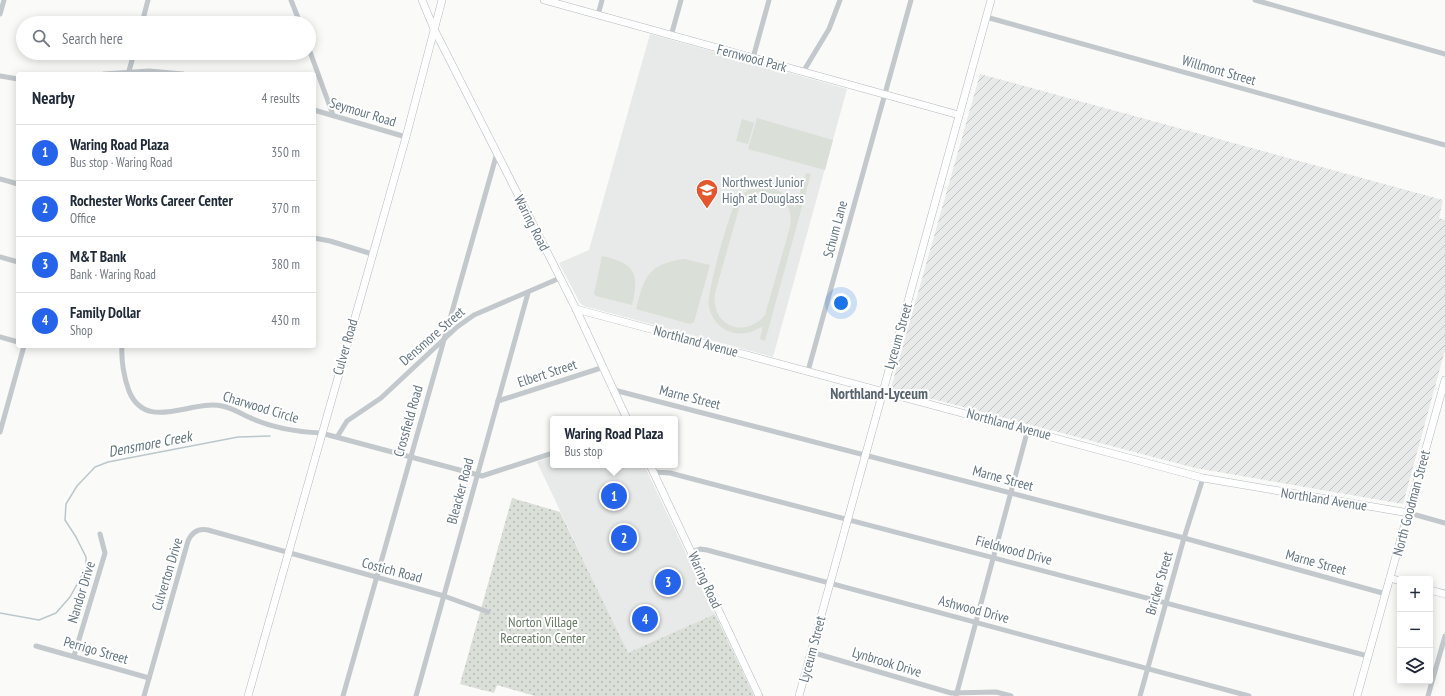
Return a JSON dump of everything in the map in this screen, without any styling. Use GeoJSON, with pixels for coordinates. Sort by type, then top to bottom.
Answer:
{"type":"FeatureCollection","features":[{"type":"Feature","properties":{"kind":"street"},"geometry":{"type":"LineString","coordinates":[[0,14],[4,0]]}},
{"type":"Feature","properties":{"kind":"street"},"geometry":{"type":"LineString","coordinates":[[144,16],[148,0]]}},
{"type":"Feature","properties":{"kind":"street"},"geometry":{"type":"LineString","coordinates":[[291,0],[297,16]]}},
{"type":"Feature","properties":{"kind":"street"},"geometry":{"type":"LineString","coordinates":[[422,0],[434,29]]}},
{"type":"Feature","properties":{"kind":"street","name":"Culver Road"},"geometry":{"type":"LineString","coordinates":[[248,696],[289,553],[321,433],[406,137],[442,0]]}},
{"type":"Feature","properties":{"kind":"street","name":"Fernwood Park"},"geometry":{"type":"LineString","coordinates":[[544,0],[960,115]]}},
{"type":"Feature","properties":{"kind":"street"},"geometry":{"type":"LineString","coordinates":[[598,15],[602,0]]}},
{"type":"Feature","properties":{"kind":"street"},"geometry":{"type":"LineString","coordinates":[[671,36],[681,0]]}},
{"type":"Feature","properties":{"kind":"street"},"geometry":{"type":"LineString","coordinates":[[753,58],[769,0]]}},
{"type":"Feature","properties":{"kind":"street"},"geometry":{"type":"LineString","coordinates":[[803,72],[829,29],[840,0]]}},
{"type":"Feature","properties":{"kind":"street","name":"Schum Lane"},"geometry":{"type":"LineString","coordinates":[[808,371],[911,0]]}},
{"type":"Feature","properties":{"kind":"street","name":"Lyceum Street"},"geometry":{"type":"LineString","coordinates":[[799,696],[991,0]]}},
{"type":"Feature","properties":{"kind":"street"},"geometry":{"type":"LineString","coordinates":[[1255,0],[1445,54]]}},
{"type":"Feature","properties":{"kind":"street","name":"Willmont Street"},"geometry":{"type":"LineString","coordinates":[[986,17],[1445,146]]}},
{"type":"Feature","properties":{"kind":"street","name":"Waring Road"},"geometry":{"type":"LineString","coordinates":[[434,29],[576,309],[627,416]]}},
{"type":"Feature","properties":{"kind":"street"},"geometry":{"type":"LineString","coordinates":[[129,71],[132,60]]}},
{"type":"Feature","properties":{"kind":"street"},"geometry":{"type":"LineString","coordinates":[[313,60],[333,116]]}},
{"type":"Feature","properties":{"kind":"street"},"geometry":{"type":"LineString","coordinates":[[121,72],[168,72]]}},
{"type":"Feature","properties":{"kind":"street"},"geometry":{"type":"LineString","coordinates":[[0,76],[16,79]]}},
{"type":"Feature","properties":{"kind":"street","name":"Seymour Road"},"geometry":{"type":"LineString","coordinates":[[316,111],[406,137]]}},
{"type":"Feature","properties":{"kind":"street","name":"Crossfield Road"},"geometry":{"type":"LineString","coordinates":[[343,696],[497,153]]}},
{"type":"Feature","properties":{"kind":"street"},"geometry":{"type":"LineString","coordinates":[[0,179],[16,183]]}},
{"type":"Feature","properties":{"kind":"street"},"geometry":{"type":"LineString","coordinates":[[316,238],[330,241],[372,254]]}},
{"type":"Feature","properties":{"kind":"street"},"geometry":{"type":"LineString","coordinates":[[0,257],[16,261]]}},
{"type":"Feature","properties":{"kind":"street","name":"Densmore Street"},"geometry":{"type":"LineString","coordinates":[[336,437],[347,421],[381,398],[444,340],[474,315],[560,278]]}},
{"type":"Feature","properties":{"kind":"street","name":"Bleacker Road"},"geometry":{"type":"LineString","coordinates":[[416,696],[528,293]]}},
{"type":"Feature","properties":{"kind":"street","name":"Northland Avenue"},"geometry":{"type":"LineString","coordinates":[[576,309],[1028,429],[1203,478],[1408,513],[1445,523]]}},
{"type":"Feature","properties":{"kind":"street"},"geometry":{"type":"LineString","coordinates":[[0,337],[16,341]]}},
{"type":"Feature","properties":{"kind":"street"},"geometry":{"type":"LineString","coordinates":[[0,432],[2,415],[23,348]]}},
{"type":"Feature","properties":{"kind":"street","name":"Charwood Circle"},"geometry":{"type":"LineString","coordinates":[[122,348],[125,382],[132,398],[140,406],[150,411],[161,413],[214,404],[224,406],[271,425],[300,432],[321,433],[477,475]]}},
{"type":"Feature","properties":{"kind":"street","name":"Elbert Street"},"geometry":{"type":"LineString","coordinates":[[498,401],[604,367]]}},
{"type":"Feature","properties":{"kind":"street","name":"North Goodman Street"},"geometry":{"type":"LineString","coordinates":[[1357,696],[1445,380]]}},
{"type":"Feature","properties":{"kind":"street","name":"Marne Street"},"geometry":{"type":"LineString","coordinates":[[614,390],[1184,538],[1386,594]]}},
{"type":"Feature","properties":{"kind":"street"},"geometry":{"type":"LineString","coordinates":[[956,695],[1028,429]]}},
{"type":"Feature","properties":{"kind":"street"},"geometry":{"type":"LineString","coordinates":[[477,475],[482,476],[550,454]]}},
{"type":"Feature","properties":{"kind":"street","name":"Waring Road"},"geometry":{"type":"LineString","coordinates":[[652,468],[759,696]]}},
{"type":"Feature","properties":{"kind":"street","name":"Fieldwood Drive"},"geometry":{"type":"LineString","coordinates":[[654,472],[670,473],[847,518],[1368,656]]}},
{"type":"Feature","properties":{"kind":"street","name":"Bricker Street"},"geometry":{"type":"LineString","coordinates":[[1140,696],[1184,538],[1203,478]]}},
{"type":"Feature","properties":{"kind":"street","name":"Culverton Drive"},"geometry":{"type":"LineString","coordinates":[[144,696],[188,541],[194,532],[208,530],[289,553]]}},
{"type":"Feature","properties":{"kind":"street","name":"Nandor Drive"},"geometry":{"type":"LineString","coordinates":[[74,656],[105,553],[100,534]]}},
{"type":"Feature","properties":{"kind":"street","name":"Ashwood Drive"},"geometry":{"type":"LineString","coordinates":[[692,552],[707,550],[1249,696]]}},
{"type":"Feature","properties":{"kind":"street","name":"Costich Road"},"geometry":{"type":"LineString","coordinates":[[289,553],[444,596],[488,612]]}},
{"type":"Feature","properties":{"kind":"street"},"geometry":{"type":"LineString","coordinates":[[1390,578],[1397,580]]}},
{"type":"Feature","properties":{"kind":"street"},"geometry":{"type":"LineString","coordinates":[[1433,591],[1445,594]]}},
{"type":"Feature","properties":{"kind":"street"},"geometry":{"type":"LineString","coordinates":[[1428,696],[1445,636]]}},
{"type":"Feature","properties":{"kind":"street","name":"Perrigo Street"},"geometry":{"type":"LineString","coordinates":[[36,646],[149,678]]}},
{"type":"Feature","properties":{"kind":"street","name":"Lynbrook Drive"},"geometry":{"type":"LineString","coordinates":[[811,652],[956,695],[996,692],[1011,696]]}},
{"type":"Feature","properties":{"kind":"shaded area","name":"Northwest Junior High at Douglass"},"geometry":{"type":"Polygon","coordinates":[[[650,34],[847,89],[773,357],[584,306],[580,303],[559,263],[589,250],[650,34]]]}},
{"type":"Feature","properties":{"kind":"shaded area"},"geometry":{"type":"Polygon","coordinates":[[[980,74],[1443,200],[1439,218],[1445,220],[1445,350],[1403,504],[1195,468],[891,388],[980,74]]]}},
{"type":"Feature","properties":{"kind":"shaded area"},"geometry":{"type":"Polygon","coordinates":[[[550,457],[550,468],[645,468],[715,614],[628,654],[537,462],[550,457]]]}},
{"type":"Feature","properties":{"kind":"green space"},"geometry":{"type":"Polygon","coordinates":[[[757,118],[833,140],[825,170],[748,149],[757,118]]]}},
{"type":"Feature","properties":{"kind":"green space"},"geometry":{"type":"Polygon","coordinates":[[[742,119],[754,123],[748,144],[736,141],[742,119]]]}},
{"type":"Feature","properties":{"kind":"green space"},"geometry":{"type":"Polygon","coordinates":[[[806,173],[811,174],[765,341],[760,339],[763,326],[750,332],[742,333],[733,333],[724,329],[718,324],[711,314],[709,299],[718,256],[735,203],[743,194],[751,189],[759,186],[766,186],[774,188],[782,193],[795,208],[806,173]],[[764,192],[749,196],[740,205],[715,293],[715,304],[718,313],[723,321],[730,325],[748,327],[757,323],[765,315],[791,220],[790,213],[785,203],[770,193],[764,192]]]}},
{"type":"Feature","properties":{"kind":"green space"},"geometry":{"type":"Polygon","coordinates":[[[602,256],[621,262],[628,266],[632,271],[635,285],[632,305],[596,296],[594,294],[602,256]]]}},
{"type":"Feature","properties":{"kind":"green space"},"geometry":{"type":"Polygon","coordinates":[[[684,259],[710,265],[694,322],[690,324],[636,309],[645,280],[650,274],[663,264],[684,259]]]}},
{"type":"Feature","properties":{"kind":"green space","name":"Norton Village Recreation Center"},"geometry":{"type":"Polygon","coordinates":[[[512,498],[560,512],[628,653],[715,614],[754,696],[535,696],[497,685],[494,693],[460,684],[512,498]]]}},
{"type":"Feature","properties":{"kind":"waterway","name":"Densmore Creek"},"geometry":{"type":"LineString","coordinates":[[0,613],[39,620],[56,613],[70,597],[86,568],[86,557],[65,520],[66,504],[77,486],[95,467],[108,462],[238,437],[270,436]]}},
{"type":"Feature","properties":{"kind":"place","name":"Northwest Junior High at Douglass"},"geometry":{"type":"Point","coordinates":[707,210]}},
{"type":"Feature","properties":{"kind":"place","name":"Waring Road Plaza"},"geometry":{"type":"Point","coordinates":[614,496]}},
{"type":"Feature","properties":{"kind":"place","name":"Rochester Works Career Center"},"geometry":{"type":"Point","coordinates":[624,538]}},
{"type":"Feature","properties":{"kind":"place","name":"M&T Bank"},"geometry":{"type":"Point","coordinates":[668,582]}},
{"type":"Feature","properties":{"kind":"place","name":"Family Dollar"},"geometry":{"type":"Point","coordinates":[645,619]}},
{"type":"Feature","properties":{"kind":"district","name":"Northland-Lyceum"},"geometry":{"type":"Point","coordinates":[879,394]}}]}
